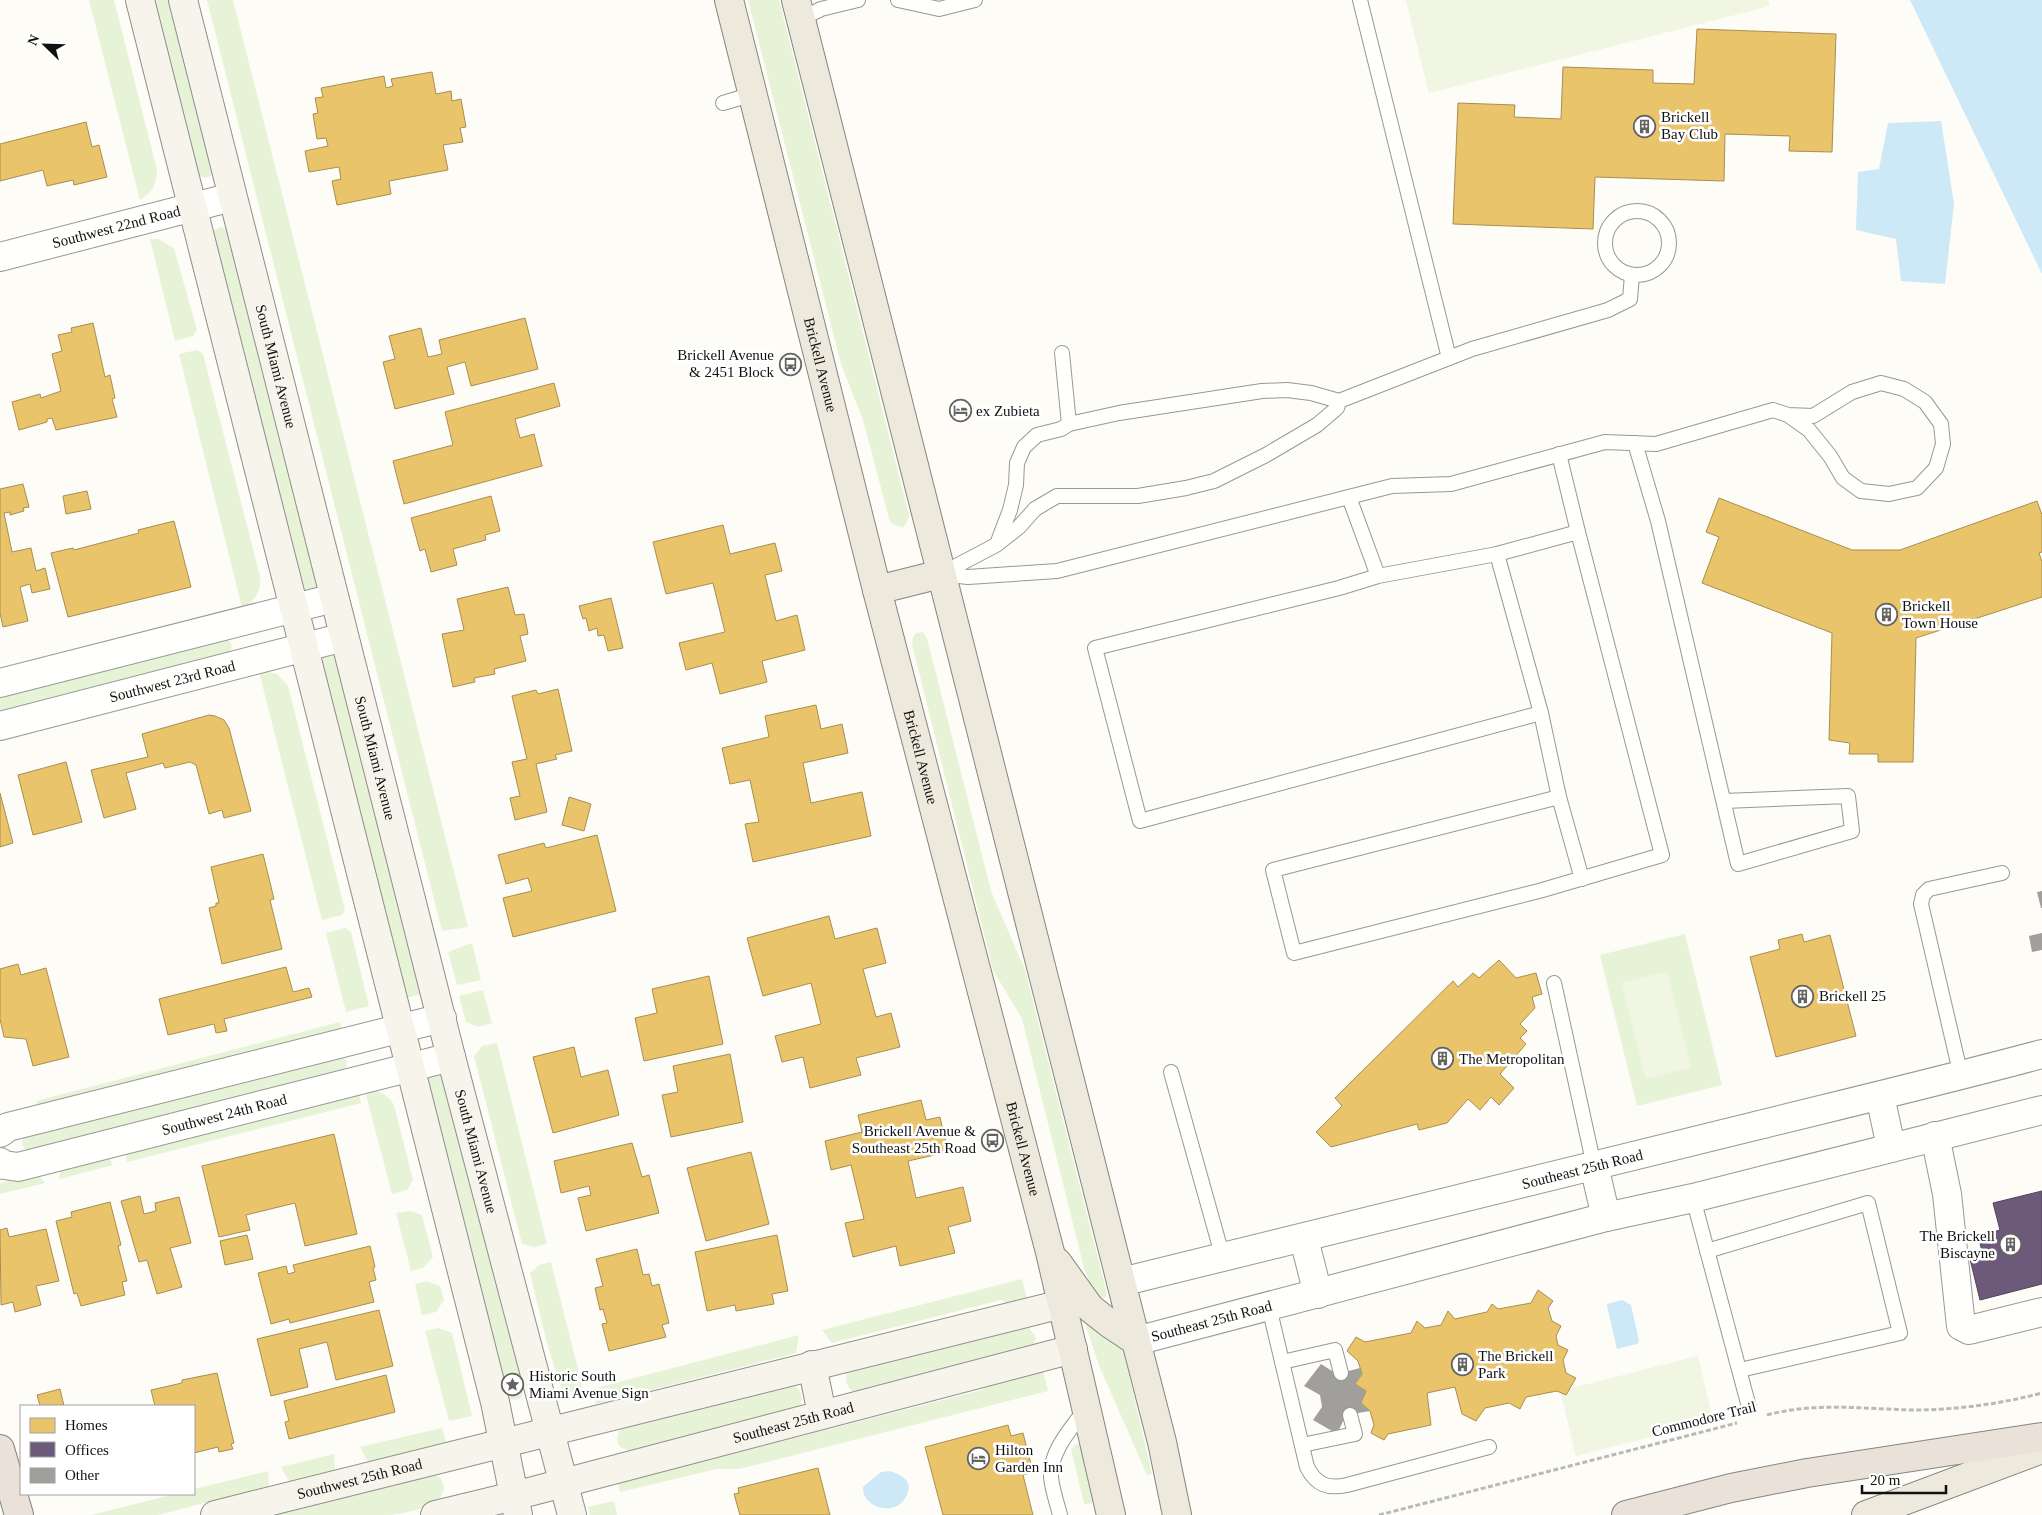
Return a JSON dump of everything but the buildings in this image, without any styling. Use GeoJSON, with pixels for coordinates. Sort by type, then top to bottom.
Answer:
{"type":"FeatureCollection","features":[{"type":"Feature","properties":{"kind":"highway"},"geometry":{"type":"LineString","coordinates":[[1626,1515],[1732,1488],[1787,1477],[2042,1437]]}},
{"type":"Feature","properties":{"kind":"highway"},"geometry":{"type":"LineString","coordinates":[[0,1449],[19,1515]]}},
{"type":"Feature","properties":{"kind":"main road"},"geometry":{"type":"LineString","coordinates":[[140,0],[495,1402],[516,1506],[435,1515]]}},
{"type":"Feature","properties":{"kind":"main road","name":"South Miami Avenue"},"geometry":{"type":"LineString","coordinates":[[183,0],[451,1056],[572,1515]]}},
{"type":"Feature","properties":{"kind":"main road","name":"Brickell Avenue"},"geometry":{"type":"LineString","coordinates":[[729,0],[878,590],[1050,1252],[1111,1515]]}},
{"type":"Feature","properties":{"kind":"main road"},"geometry":{"type":"LineString","coordinates":[[798,9],[1162,1442],[1177,1515]]}},
{"type":"Feature","properties":{"kind":"main road"},"geometry":{"type":"LineString","coordinates":[[878,590],[941,574]]}},
{"type":"Feature","properties":{"kind":"main road"},"geometry":{"type":"LineString","coordinates":[[1050,1252],[1090,1308],[1136,1341]]}},
{"type":"Feature","properties":{"kind":"main road"},"geometry":{"type":"LineString","coordinates":[[503,1444],[812,1365],[1062,1304]]}},
{"type":"Feature","properties":{"kind":"main road","name":"Southeast 25th Road"},"geometry":{"type":"LineString","coordinates":[[516,1506],[564,1482],[1073,1349]]}},
{"type":"Feature","properties":{"kind":"main road"},"geometry":{"type":"LineString","coordinates":[[812,1365],[822,1414]]}},
{"type":"Feature","properties":{"kind":"main road","name":"Southwest 25th Road"},"geometry":{"type":"LineString","coordinates":[[215,1515],[503,1444]]}},
{"type":"Feature","properties":{"kind":"main road"},"geometry":{"type":"LineString","coordinates":[[1866,1515],[2042,1449]]}},
{"type":"Feature","properties":{"kind":"street","name":"Southwest 22nd Road"},"geometry":{"type":"LineString","coordinates":[[0,257],[232,197]]}},
{"type":"Feature","properties":{"kind":"street"},"geometry":{"type":"LineString","coordinates":[[0,683],[334,598]]}},
{"type":"Feature","properties":{"kind":"street","name":"Southwest 23rd Road"},"geometry":{"type":"LineString","coordinates":[[0,726],[344,637]]}},
{"type":"Feature","properties":{"kind":"street"},"geometry":{"type":"LineString","coordinates":[[0,1132],[8,1127],[442,1018]]}},
{"type":"Feature","properties":{"kind":"street","name":"Southeast 25th Road"},"geometry":{"type":"LineString","coordinates":[[1121,1282],[1304,1239],[1961,1076],[2042,1054]]}},
{"type":"Feature","properties":{"kind":"street","name":"Southwest 24th Road"},"geometry":{"type":"LineString","coordinates":[[0,1162],[4,1165],[18,1167],[451,1056]]}},
{"type":"Feature","properties":{"kind":"street"},"geometry":{"type":"LineString","coordinates":[[1880,1096],[1891,1147]]}},
{"type":"Feature","properties":{"kind":"street","name":"Southeast 25th Road"},"geometry":{"type":"LineString","coordinates":[[1136,1341],[1606,1217],[1693,1198],[2042,1110]]}},
{"type":"Feature","properties":{"kind":"street"},"geometry":{"type":"LineString","coordinates":[[1935,1136],[1947,1194],[1961,1326],[1969,1330],[2042,1312]]}},
{"type":"Feature","properties":{"kind":"street"},"geometry":{"type":"LineString","coordinates":[[1594,1166],[1606,1217]]}},
{"type":"Feature","properties":{"kind":"street"},"geometry":{"type":"LineString","coordinates":[[1304,1239],[1318,1294]]}},
{"type":"Feature","properties":{"kind":"lane"},"geometry":{"type":"LineString","coordinates":[[798,9],[821,10],[858,0]]}},
{"type":"Feature","properties":{"kind":"lane"},"geometry":{"type":"LineString","coordinates":[[898,0],[939,10],[975,0]]}},
{"type":"Feature","properties":{"kind":"lane"},"geometry":{"type":"LineString","coordinates":[[1360,0],[1449,358]]}},
{"type":"Feature","properties":{"kind":"lane"},"geometry":{"type":"LineString","coordinates":[[723,103],[753,94]]}},
{"type":"Feature","properties":{"kind":"lane"},"geometry":{"type":"LineString","coordinates":[[1635,210],[1646,212],[1663,222],[1668,232],[1670,243],[1668,254],[1662,264],[1654,271],[1643,275],[1632,275],[1622,272],[1613,264],[1605,246],[1610,226],[1621,215],[1635,210]]}},
{"type":"Feature","properties":{"kind":"lane"},"geometry":{"type":"LineString","coordinates":[[996,545],[1010,510],[1016,485],[1017,462],[1024,447],[1037,435],[1061,429],[1069,424],[1119,413],[1262,391],[1287,390],[1303,392],[1339,401],[1472,349],[1608,310],[1630,299],[1632,275]]}},
{"type":"Feature","properties":{"kind":"lane"},"geometry":{"type":"LineString","coordinates":[[1062,352],[1069,424]]}},
{"type":"Feature","properties":{"kind":"lane"},"geometry":{"type":"LineString","coordinates":[[941,574],[968,577],[1057,571],[1392,486],[1451,484],[1605,442],[1656,444],[1773,410],[1788,415],[1813,416],[1852,392],[1881,383],[1904,390],[1925,402],[1941,424],[1943,444],[1936,468],[1917,488],[1889,494],[1861,491],[1843,478],[1830,456],[1809,430],[1788,415]]}},
{"type":"Feature","properties":{"kind":"lane"},"geometry":{"type":"LineString","coordinates":[[941,574],[996,545],[1019,527],[1035,509],[1057,496],[1138,496],[1214,481],[1266,456],[1317,425],[1337,408],[1339,401]]}},
{"type":"Feature","properties":{"kind":"lane"},"geometry":{"type":"LineString","coordinates":[[1635,443],[1658,521],[1738,864],[1852,831],[1848,796],[1724,801]]}},
{"type":"Feature","properties":{"kind":"lane"},"geometry":{"type":"LineString","coordinates":[[1559,454],[1662,855],[1539,891],[1294,952],[1273,870],[1559,797]]}},
{"type":"Feature","properties":{"kind":"lane"},"geometry":{"type":"LineString","coordinates":[[1349,497],[1378,576]]}},
{"type":"Feature","properties":{"kind":"lane"},"geometry":{"type":"LineString","coordinates":[[1541,713],[1140,821],[1095,648],[1339,588],[1378,576],[1497,554],[1578,532]]}},
{"type":"Feature","properties":{"kind":"lane"},"geometry":{"type":"LineString","coordinates":[[1497,554],[1541,713],[1559,797],[1582,879]]}},
{"type":"Feature","properties":{"kind":"lane"},"geometry":{"type":"LineString","coordinates":[[1961,1076],[1921,904],[1923,895],[1929,889],[2002,873]]}},
{"type":"Feature","properties":{"kind":"lane"},"geometry":{"type":"LineString","coordinates":[[1554,983],[1594,1166]]}},
{"type":"Feature","properties":{"kind":"lane"},"geometry":{"type":"LineString","coordinates":[[1171,1072],[1223,1258]]}},
{"type":"Feature","properties":{"kind":"lane"},"geometry":{"type":"LineString","coordinates":[[1693,1198],[1749,1407]]}},
{"type":"Feature","properties":{"kind":"lane"},"geometry":{"type":"LineString","coordinates":[[1707,1251],[1868,1203],[1900,1334],[1740,1370]]}},
{"type":"Feature","properties":{"kind":"lane"},"geometry":{"type":"LineString","coordinates":[[1270,1307],[1307,1467],[1317,1482],[1326,1486],[1338,1487],[1489,1447]]}},
{"type":"Feature","properties":{"kind":"lane"},"geometry":{"type":"LineString","coordinates":[[1282,1362],[1335,1350],[1341,1373]]}},
{"type":"Feature","properties":{"kind":"lane"},"geometry":{"type":"LineString","coordinates":[[1060,1515],[1052,1477],[1052,1462],[1056,1451],[1087,1408]]}},
{"type":"Feature","properties":{"kind":"lane"},"geometry":{"type":"LineString","coordinates":[[1302,1445],[1355,1434],[1350,1415]]}},
{"type":"Feature","properties":{"kind":"path","name":"Commodore Trail"},"geometry":{"type":"LineString","coordinates":[[1759,1417],[1778,1412],[1822,1406],[1914,1410],[1970,1407],[2042,1393]]}},
{"type":"Feature","properties":{"kind":"path","name":"Commodore Trail"},"geometry":{"type":"LineString","coordinates":[[1379,1515],[1740,1422]]}},
{"type":"Feature","properties":{"kind":"green space"},"geometry":{"type":"Polygon","coordinates":[[[89,0],[114,0],[157,170],[153,188],[140,200],[89,0]]]}},
{"type":"Feature","properties":{"kind":"green space"},"geometry":{"type":"Polygon","coordinates":[[[149,0],[174,0],[216,168],[212,175],[206,178],[198,176],[149,0]]]}},
{"type":"Feature","properties":{"kind":"green space"},"geometry":{"type":"Polygon","coordinates":[[[207,0],[233,0],[468,927],[442,931],[207,0]]]}},
{"type":"Feature","properties":{"kind":"green space"},"geometry":{"type":"Polygon","coordinates":[[[748,0],[779,0],[909,515],[903,527],[890,522],[863,420],[841,364],[748,0]]]}},
{"type":"Feature","properties":{"kind":"green space"},"geometry":{"type":"Polygon","coordinates":[[[1406,0],[1768,0],[1770,6],[1429,93],[1406,0]]]}},
{"type":"Feature","properties":{"kind":"green space"},"geometry":{"type":"Polygon","coordinates":[[[220,227],[228,229],[322,587],[303,597],[211,242],[213,231],[220,227]]]}},
{"type":"Feature","properties":{"kind":"green space"},"geometry":{"type":"Polygon","coordinates":[[[150,239],[158,239],[174,248],[197,330],[193,336],[175,341],[150,239]]]}},
{"type":"Feature","properties":{"kind":"green space"},"geometry":{"type":"Polygon","coordinates":[[[197,350],[203,354],[260,576],[260,587],[257,595],[242,608],[179,354],[197,350]]]}},
{"type":"Feature","properties":{"kind":"green space"},"geometry":{"type":"Polygon","coordinates":[[[923,632],[927,638],[991,891],[1025,970],[1107,1294],[1104,1298],[1098,1297],[1092,1288],[1084,1268],[1022,1019],[993,970],[912,644],[916,633],[923,632]]]}},
{"type":"Feature","properties":{"kind":"green space"},"geometry":{"type":"Polygon","coordinates":[[[227,639],[232,645],[230,653],[0,714],[0,694],[227,639]]]}},
{"type":"Feature","properties":{"kind":"green space"},"geometry":{"type":"Polygon","coordinates":[[[337,651],[426,993],[402,999],[317,663],[320,652],[337,651]]]}},
{"type":"Feature","properties":{"kind":"green space"},"geometry":{"type":"Polygon","coordinates":[[[265,671],[277,674],[288,686],[345,910],[342,915],[322,920],[259,672],[265,671]]]}},
{"type":"Feature","properties":{"kind":"green space"},"geometry":{"type":"Polygon","coordinates":[[[345,928],[351,932],[369,1006],[346,1012],[326,933],[345,928]]]}},
{"type":"Feature","properties":{"kind":"green space"},"geometry":{"type":"Polygon","coordinates":[[[1685,934],[1722,1085],[1637,1106],[1600,955],[1685,934]]]}},
{"type":"Feature","properties":{"kind":"green space"},"geometry":{"type":"Polygon","coordinates":[[[472,943],[481,980],[457,985],[448,952],[472,943]]]}},
{"type":"Feature","properties":{"kind":"green space"},"geometry":{"type":"Polygon","coordinates":[[[1667,971],[1691,1067],[1646,1079],[1622,983],[1667,971]]]}},
{"type":"Feature","properties":{"kind":"green space"},"geometry":{"type":"Polygon","coordinates":[[[483,990],[492,1023],[479,1027],[466,1022],[459,996],[483,990]]]}},
{"type":"Feature","properties":{"kind":"green space"},"geometry":{"type":"Polygon","coordinates":[[[340,1022],[342,1030],[39,1107],[36,1101],[340,1022]]]}},
{"type":"Feature","properties":{"kind":"green space"},"geometry":{"type":"Polygon","coordinates":[[[497,1043],[547,1244],[534,1247],[522,1244],[474,1056],[482,1046],[497,1043]]]}},
{"type":"Feature","properties":{"kind":"green space"},"geometry":{"type":"Polygon","coordinates":[[[342,1056],[347,1061],[346,1068],[340,1075],[33,1152],[26,1150],[22,1145],[23,1139],[29,1133],[342,1056]]]}},
{"type":"Feature","properties":{"kind":"green space"},"geometry":{"type":"Polygon","coordinates":[[[443,1072],[525,1387],[521,1398],[515,1400],[503,1397],[424,1073],[443,1072]]]}},
{"type":"Feature","properties":{"kind":"green space"},"geometry":{"type":"Polygon","coordinates":[[[373,1090],[385,1095],[394,1105],[413,1180],[407,1190],[392,1194],[365,1091],[373,1090]]]}},
{"type":"Feature","properties":{"kind":"green space"},"geometry":{"type":"Polygon","coordinates":[[[359,1093],[361,1103],[127,1162],[125,1152],[359,1093]]]}},
{"type":"Feature","properties":{"kind":"green space"},"geometry":{"type":"Polygon","coordinates":[[[108,1156],[113,1165],[59,1179],[61,1168],[108,1156]]]}},
{"type":"Feature","properties":{"kind":"green space"},"geometry":{"type":"Polygon","coordinates":[[[38,1174],[45,1183],[0,1194],[0,1183],[38,1174]]]}},
{"type":"Feature","properties":{"kind":"green space"},"geometry":{"type":"Polygon","coordinates":[[[411,1211],[422,1215],[433,1257],[423,1268],[411,1271],[396,1213],[411,1211]]]}},
{"type":"Feature","properties":{"kind":"green space"},"geometry":{"type":"Polygon","coordinates":[[[551,1262],[583,1389],[563,1394],[547,1343],[530,1273],[539,1265],[551,1262]]]}},
{"type":"Feature","properties":{"kind":"green space"},"geometry":{"type":"Polygon","coordinates":[[[1022,1279],[1027,1298],[1013,1305],[1001,1300],[832,1343],[822,1330],[1022,1279]]]}},
{"type":"Feature","properties":{"kind":"green space"},"geometry":{"type":"Polygon","coordinates":[[[427,1281],[440,1286],[444,1300],[436,1312],[422,1315],[415,1284],[427,1281]]]}},
{"type":"Feature","properties":{"kind":"green space"},"geometry":{"type":"Polygon","coordinates":[[[1081,1310],[1120,1337],[1152,1474],[1147,1475],[1098,1363],[1081,1310]]]}},
{"type":"Feature","properties":{"kind":"green space"},"geometry":{"type":"Polygon","coordinates":[[[1028,1326],[1036,1338],[1032,1351],[855,1393],[846,1382],[849,1368],[1028,1326]]]}},
{"type":"Feature","properties":{"kind":"green space"},"geometry":{"type":"Polygon","coordinates":[[[438,1328],[452,1333],[472,1416],[449,1421],[425,1331],[438,1328]]]}},
{"type":"Feature","properties":{"kind":"green space"},"geometry":{"type":"Polygon","coordinates":[[[799,1335],[796,1353],[596,1404],[592,1389],[799,1335]]]}},
{"type":"Feature","properties":{"kind":"green space"},"geometry":{"type":"Polygon","coordinates":[[[1698,1356],[1713,1421],[1576,1456],[1560,1391],[1698,1356]]]}},
{"type":"Feature","properties":{"kind":"green space"},"geometry":{"type":"Polygon","coordinates":[[[1043,1371],[1048,1391],[739,1469],[717,1469],[620,1492],[618,1483],[982,1390],[991,1379],[1043,1371]]]}},
{"type":"Feature","properties":{"kind":"green space"},"geometry":{"type":"Polygon","coordinates":[[[791,1383],[798,1388],[802,1397],[798,1409],[633,1451],[620,1446],[617,1439],[623,1425],[791,1383]]]}},
{"type":"Feature","properties":{"kind":"green space"},"geometry":{"type":"Polygon","coordinates":[[[442,1428],[446,1442],[368,1462],[360,1447],[442,1428]]]}},
{"type":"Feature","properties":{"kind":"green space"},"geometry":{"type":"Polygon","coordinates":[[[1076,1444],[1080,1445],[1093,1503],[1084,1504],[1071,1449],[1076,1444]]]}},
{"type":"Feature","properties":{"kind":"green space"},"geometry":{"type":"Polygon","coordinates":[[[334,1454],[335,1470],[289,1481],[281,1467],[334,1454]]]}},
{"type":"Feature","properties":{"kind":"green space"},"geometry":{"type":"Polygon","coordinates":[[[268,1471],[269,1486],[158,1515],[91,1515],[171,1495],[195,1495],[195,1489],[268,1471]]]}},
{"type":"Feature","properties":{"kind":"green space"},"geometry":{"type":"Polygon","coordinates":[[[428,1474],[441,1479],[443,1491],[434,1503],[416,1510],[391,1515],[260,1515],[428,1474]]]}},
{"type":"Feature","properties":{"kind":"green space"},"geometry":{"type":"Polygon","coordinates":[[[614,1501],[617,1515],[590,1515],[588,1507],[614,1501]]]}},
{"type":"Feature","properties":{"kind":"water"},"geometry":{"type":"Polygon","coordinates":[[[1910,0],[2042,0],[2042,274],[1910,0]]]}},
{"type":"Feature","properties":{"kind":"water"},"geometry":{"type":"Polygon","coordinates":[[[1941,121],[1954,204],[1945,284],[1901,281],[1896,239],[1856,230],[1858,172],[1879,169],[1888,123],[1941,121]]]}},
{"type":"Feature","properties":{"kind":"water"},"geometry":{"type":"Polygon","coordinates":[[[1622,1300],[1631,1305],[1639,1341],[1637,1344],[1617,1349],[1607,1304],[1622,1300]]]}},
{"type":"Feature","properties":{"kind":"water"},"geometry":{"type":"Polygon","coordinates":[[[889,1471],[904,1478],[908,1483],[908,1491],[905,1498],[897,1506],[891,1508],[879,1507],[869,1502],[863,1487],[881,1472],[889,1471]]]}},
{"type":"Feature","properties":{"kind":"place","name":"Brickell Bay Club"},"geometry":{"type":"Point","coordinates":[1645,126]}},
{"type":"Feature","properties":{"kind":"place","name":"Brickell Avenue & 2451 Block"},"geometry":{"type":"Point","coordinates":[790,364]}},
{"type":"Feature","properties":{"kind":"place","name":"ex Zubieta"},"geometry":{"type":"Point","coordinates":[960,411]}},
{"type":"Feature","properties":{"kind":"place","name":"Brickell Town House"},"geometry":{"type":"Point","coordinates":[1886,615]}},
{"type":"Feature","properties":{"kind":"place","name":"Brickell 25"},"geometry":{"type":"Point","coordinates":[1803,996]}},
{"type":"Feature","properties":{"kind":"place","name":"The Metropolitan"},"geometry":{"type":"Point","coordinates":[1443,1059]}},
{"type":"Feature","properties":{"kind":"place","name":"Brickell Avenue & Southeast 25th Road"},"geometry":{"type":"Point","coordinates":[992,1140]}},
{"type":"Feature","properties":{"kind":"place","name":"The Brickell Biscayne"},"geometry":{"type":"Point","coordinates":[2011,1245]}},
{"type":"Feature","properties":{"kind":"place","name":"The Brickell Park"},"geometry":{"type":"Point","coordinates":[1462,1365]}},
{"type":"Feature","properties":{"kind":"place","name":"Historic South Miami Avenue Sign"},"geometry":{"type":"Point","coordinates":[513,1385]}},
{"type":"Feature","properties":{"kind":"place","name":"Hilton Garden Inn"},"geometry":{"type":"Point","coordinates":[979,1459]}}]}
